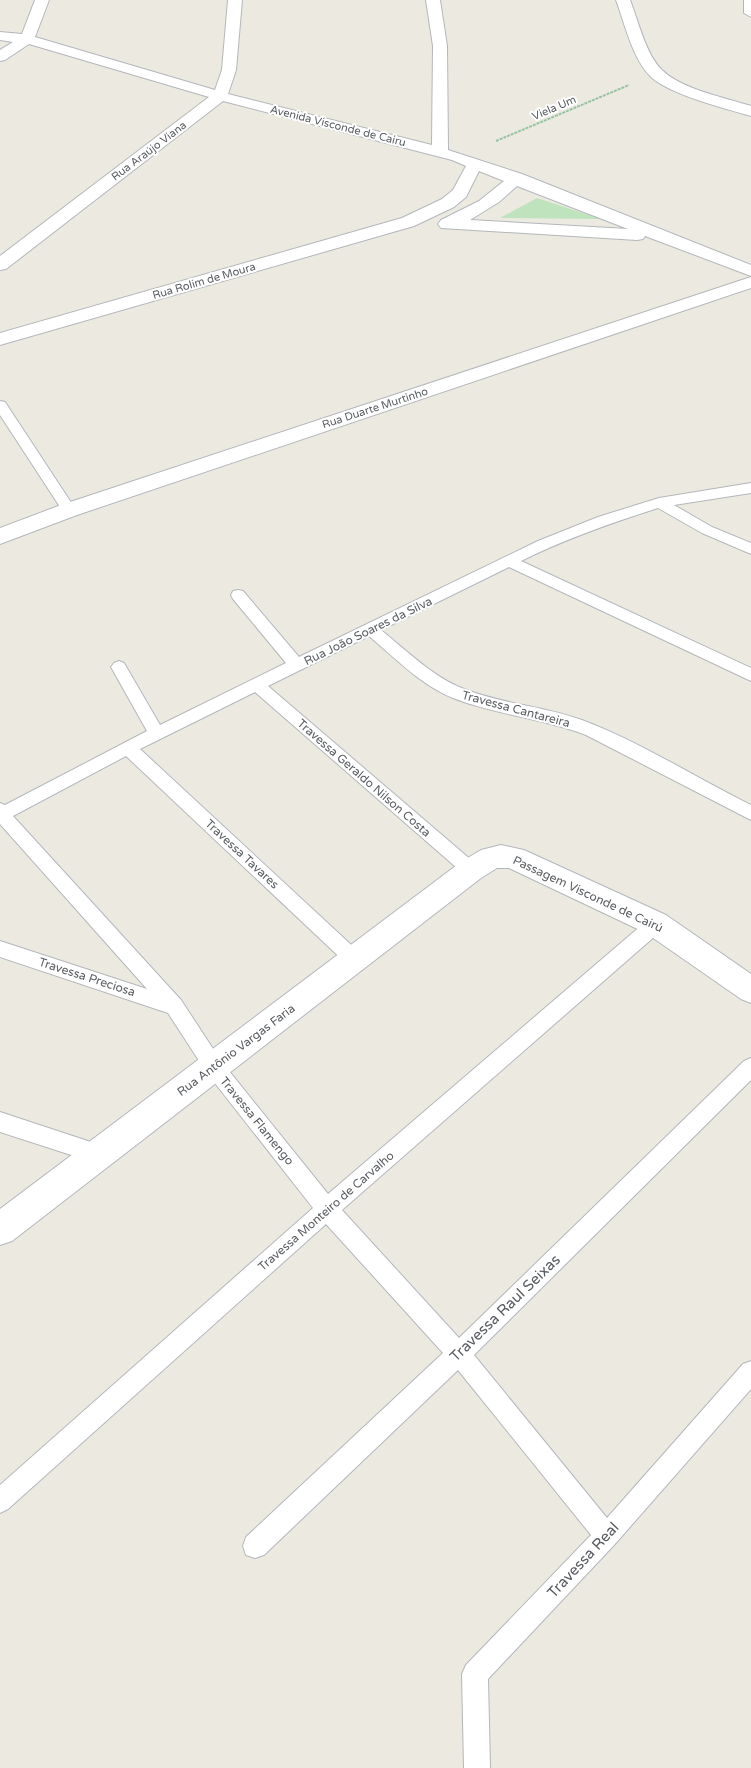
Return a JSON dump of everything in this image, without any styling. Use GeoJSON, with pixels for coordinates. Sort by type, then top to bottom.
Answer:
{"type":"FeatureCollection","features":[{"type":"Feature","properties":{"kind":"street"},"geometry":{"type":"LineString","coordinates":[[0,57],[27,39],[42,0]]}},
{"type":"Feature","properties":{"kind":"street"},"geometry":{"type":"LineString","coordinates":[[220,96],[229,70],[235,0]]}},
{"type":"Feature","properties":{"kind":"street"},"geometry":{"type":"LineString","coordinates":[[433,0],[440,46],[440,152]]}},
{"type":"Feature","properties":{"kind":"street"},"geometry":{"type":"LineString","coordinates":[[623,0],[644,51],[657,74],[675,84],[751,111]]}},
{"type":"Feature","properties":{"kind":"street"},"geometry":{"type":"LineString","coordinates":[[751,0],[749,3],[751,13]]}},
{"type":"Feature","properties":{"kind":"street","name":"Avenida Visconde de Cairu"},"geometry":{"type":"LineString","coordinates":[[3,35],[27,39],[220,96],[458,157],[516,178],[751,272]]}},
{"type":"Feature","properties":{"kind":"street","name":"Rua Araújo Viana"},"geometry":{"type":"LineString","coordinates":[[0,265],[220,96]]}},
{"type":"Feature","properties":{"kind":"street","name":"Rua Rolim de Moura"},"geometry":{"type":"LineString","coordinates":[[0,339],[408,222],[439,208],[460,193],[474,163]]}},
{"type":"Feature","properties":{"kind":"street","name":"Rua Rolim de Moura"},"geometry":{"type":"LineString","coordinates":[[408,222],[447,224],[493,201],[516,178]]}},
{"type":"Feature","properties":{"kind":"street","name":"Avenida Visconde de Cairu"},"geometry":{"type":"LineString","coordinates":[[447,224],[660,236]]}},
{"type":"Feature","properties":{"kind":"street","name":"Rua Duarte Murtinho"},"geometry":{"type":"LineString","coordinates":[[0,536],[69,510],[751,282]]}},
{"type":"Feature","properties":{"kind":"street","name":"Passagem Visconde de Cairú"},"geometry":{"type":"LineString","coordinates":[[471,870],[493,856],[504,855],[514,858],[656,924],[751,990]]}},
{"type":"Feature","properties":{"kind":"street","name":"Rua Antônio Vargas Faria"},"geometry":{"type":"LineString","coordinates":[[0,1229],[471,870]]}},
{"type":"Feature","properties":{"kind":"lane"},"geometry":{"type":"LineString","coordinates":[[0,405],[69,510]]}},
{"type":"Feature","properties":{"kind":"lane","name":"Rua João Soares da Silva"},"geometry":{"type":"LineString","coordinates":[[1,813],[128,748],[258,686],[543,544],[603,520],[659,503],[751,488]]}},
{"type":"Feature","properties":{"kind":"lane"},"geometry":{"type":"LineString","coordinates":[[659,503],[707,530],[751,549]]}},
{"type":"Feature","properties":{"kind":"lane"},"geometry":{"type":"LineString","coordinates":[[509,561],[751,675]]}},
{"type":"Feature","properties":{"kind":"lane"},"geometry":{"type":"LineString","coordinates":[[238,595],[297,666]]}},
{"type":"Feature","properties":{"kind":"lane","name":"Travessa Cantareira"},"geometry":{"type":"LineString","coordinates":[[371,630],[455,692],[482,702],[540,713],[591,731],[751,813]]}},
{"type":"Feature","properties":{"kind":"lane"},"geometry":{"type":"LineString","coordinates":[[119,667],[158,734]]}},
{"type":"Feature","properties":{"kind":"lane","name":"Travessa Geraldo Nilson Costa"},"geometry":{"type":"LineString","coordinates":[[258,686],[471,870]]}},
{"type":"Feature","properties":{"kind":"lane","name":"Travessa Tavares"},"geometry":{"type":"LineString","coordinates":[[128,748],[355,960]]}},
{"type":"Feature","properties":{"kind":"lane","name":"Travessa Flamengo"},"geometry":{"type":"LineString","coordinates":[[1,813],[174,1006],[214,1067],[327,1209],[459,1354],[607,1536]]}},
{"type":"Feature","properties":{"kind":"lane","name":"Travessa Monteiro de Carvalho"},"geometry":{"type":"LineString","coordinates":[[0,1501],[327,1209],[656,924]]}},
{"type":"Feature","properties":{"kind":"lane","name":"Travessa Preciosa"},"geometry":{"type":"LineString","coordinates":[[0,949],[174,1006]]}},
{"type":"Feature","properties":{"kind":"lane","name":"Travessa Raul Seixas"},"geometry":{"type":"LineString","coordinates":[[256,1546],[459,1354],[751,1067]]}},
{"type":"Feature","properties":{"kind":"lane"},"geometry":{"type":"LineString","coordinates":[[0,1122],[99,1154]]}},
{"type":"Feature","properties":{"kind":"lane","name":"Travessa Real"},"geometry":{"type":"LineString","coordinates":[[477,1768],[475,1674],[607,1536],[751,1372]]}},
{"type":"Feature","properties":{"kind":"path","name":"Viela Um"},"geometry":{"type":"LineString","coordinates":[[458,157],[657,74]]}},
{"type":"Feature","properties":{"kind":"green space"},"geometry":{"type":"Polygon","coordinates":[[[537,198],[601,219],[500,218],[537,198]]]}}]}
